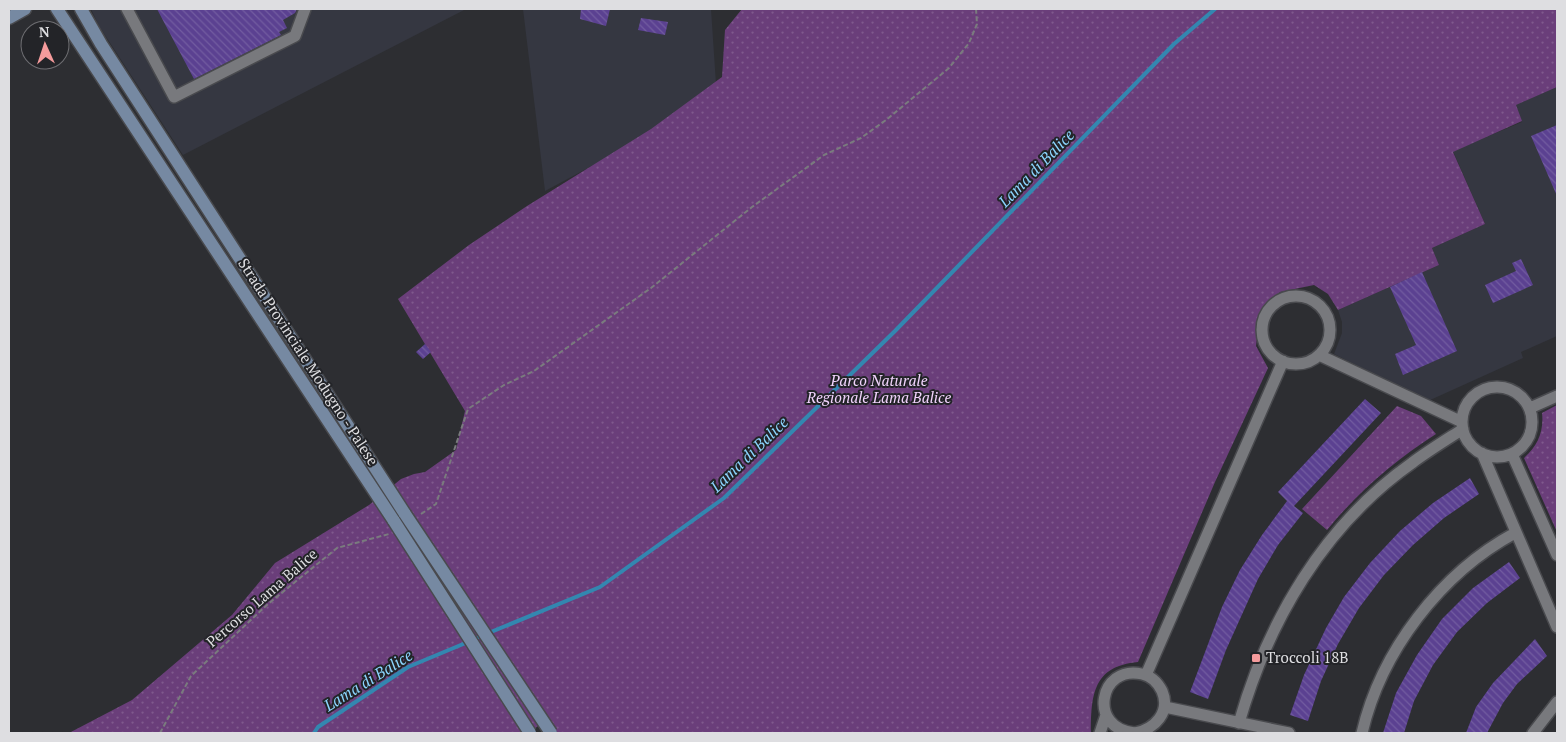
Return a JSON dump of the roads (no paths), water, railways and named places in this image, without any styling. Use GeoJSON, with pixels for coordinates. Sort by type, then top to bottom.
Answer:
{"type":"FeatureCollection","features":[{"type":"Feature","properties":{"kind":"main road"},"geometry":{"type":"LineString","coordinates":[[9,18],[25,9]]}},
{"type":"Feature","properties":{"kind":"main road","name":"Strada Provinciale Modugno - Palese"},"geometry":{"type":"LineString","coordinates":[[57,9],[530,733]]}},
{"type":"Feature","properties":{"kind":"main road","name":"Strada Provinciale Modugno - Palese"},"geometry":{"type":"LineString","coordinates":[[81,9],[101,44],[405,514],[550,733]]}},
{"type":"Feature","properties":{"kind":"street"},"geometry":{"type":"LineString","coordinates":[[127,9],[174,97],[295,36],[305,9]]}},
{"type":"Feature","properties":{"kind":"street"},"geometry":{"type":"LineString","coordinates":[[1297,296],[1308,298],[1318,304],[1325,313],[1329,323],[1330,335],[1326,346],[1319,354],[1300,364],[1283,361],[1271,353],[1264,343],[1263,321],[1268,311],[1276,302],[1297,296]]}},
{"type":"Feature","properties":{"kind":"street"},"geometry":{"type":"LineString","coordinates":[[1319,354],[1462,426]]}},
{"type":"Feature","properties":{"kind":"street"},"geometry":{"type":"LineString","coordinates":[[1146,674],[1283,361]]}},
{"type":"Feature","properties":{"kind":"street"},"geometry":{"type":"LineString","coordinates":[[1482,453],[1500,457],[1512,454],[1524,446],[1531,434],[1533,421],[1530,408],[1522,396],[1510,388],[1490,387],[1477,392],[1468,402],[1462,426],[1468,441],[1482,453],[1557,628]]}},
{"type":"Feature","properties":{"kind":"street"},"geometry":{"type":"LineString","coordinates":[[1530,408],[1557,396]]}},
{"type":"Feature","properties":{"kind":"street"},"geometry":{"type":"LineString","coordinates":[[1239,723],[1256,669],[1272,632],[1290,598],[1312,566],[1359,510],[1381,488],[1411,463],[1462,426]]}},
{"type":"Feature","properties":{"kind":"street"},"geometry":{"type":"LineString","coordinates":[[1512,454],[1557,555]]}},
{"type":"Feature","properties":{"kind":"street"},"geometry":{"type":"LineString","coordinates":[[1362,733],[1374,694],[1391,659],[1405,636],[1436,595],[1472,560],[1515,533]]}},
{"type":"Feature","properties":{"kind":"street"},"geometry":{"type":"LineString","coordinates":[[1100,733],[1106,715],[1104,700],[1109,685],[1125,674],[1146,674],[1159,686],[1163,694],[1165,707],[1159,720],[1153,727],[1135,733],[1117,729],[1106,715]]}},
{"type":"Feature","properties":{"kind":"street"},"geometry":{"type":"LineString","coordinates":[[1533,733],[1557,702]]}},
{"type":"Feature","properties":{"kind":"street"},"geometry":{"type":"LineString","coordinates":[[1165,707],[1289,733]]}},
{"type":"Feature","properties":{"kind":"waterway","name":"Lama di Balice"},"geometry":{"type":"LineString","coordinates":[[474,639],[600,587],[724,498],[895,331],[1174,44],[1215,9]]}},
{"type":"Feature","properties":{"kind":"waterway","name":"Lama di Balice"},"geometry":{"type":"LineString","coordinates":[[314,733],[318,727],[408,667],[468,642]]}},
{"type":"Feature","properties":{"kind":"place","name":"Troccoli 18B"},"geometry":{"type":"Point","coordinates":[1256,658]}},
{"type":"Feature","properties":{"kind":"park label","name":"Parco Naturale Regionale Lama Balice"},"geometry":{"type":"Point","coordinates":[879,390]}}]}
